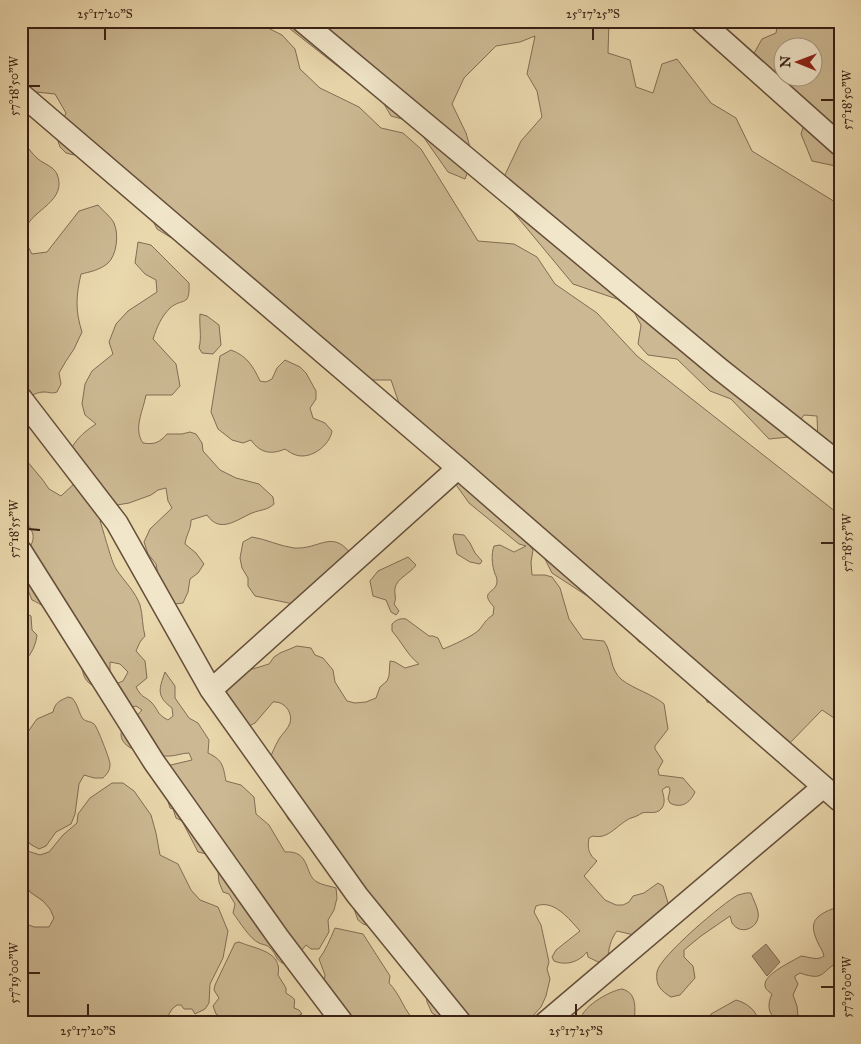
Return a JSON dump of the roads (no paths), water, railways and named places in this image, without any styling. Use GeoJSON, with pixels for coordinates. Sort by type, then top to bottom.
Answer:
{"type":"FeatureCollection","features":[{"type":"Feature","properties":{"kind":"street"},"geometry":{"type":"LineString","coordinates":[[302,21],[714,363],[840,464]]}},
{"type":"Feature","properties":{"kind":"street"},"geometry":{"type":"LineString","coordinates":[[701,21],[840,145]]}},
{"type":"Feature","properties":{"kind":"street"},"geometry":{"type":"LineString","coordinates":[[21,94],[458,468],[840,801]]}},
{"type":"Feature","properties":{"kind":"street"},"geometry":{"type":"LineString","coordinates":[[21,398],[117,523],[211,690],[358,895],[462,1023]]}},
{"type":"Feature","properties":{"kind":"street"},"geometry":{"type":"LineString","coordinates":[[211,690],[458,468]]}},
{"type":"Feature","properties":{"kind":"street"},"geometry":{"type":"LineString","coordinates":[[21,551],[154,762],[278,937],[343,1023]]}},
{"type":"Feature","properties":{"kind":"street"},"geometry":{"type":"LineString","coordinates":[[546,1023],[823,788]]}}]}
